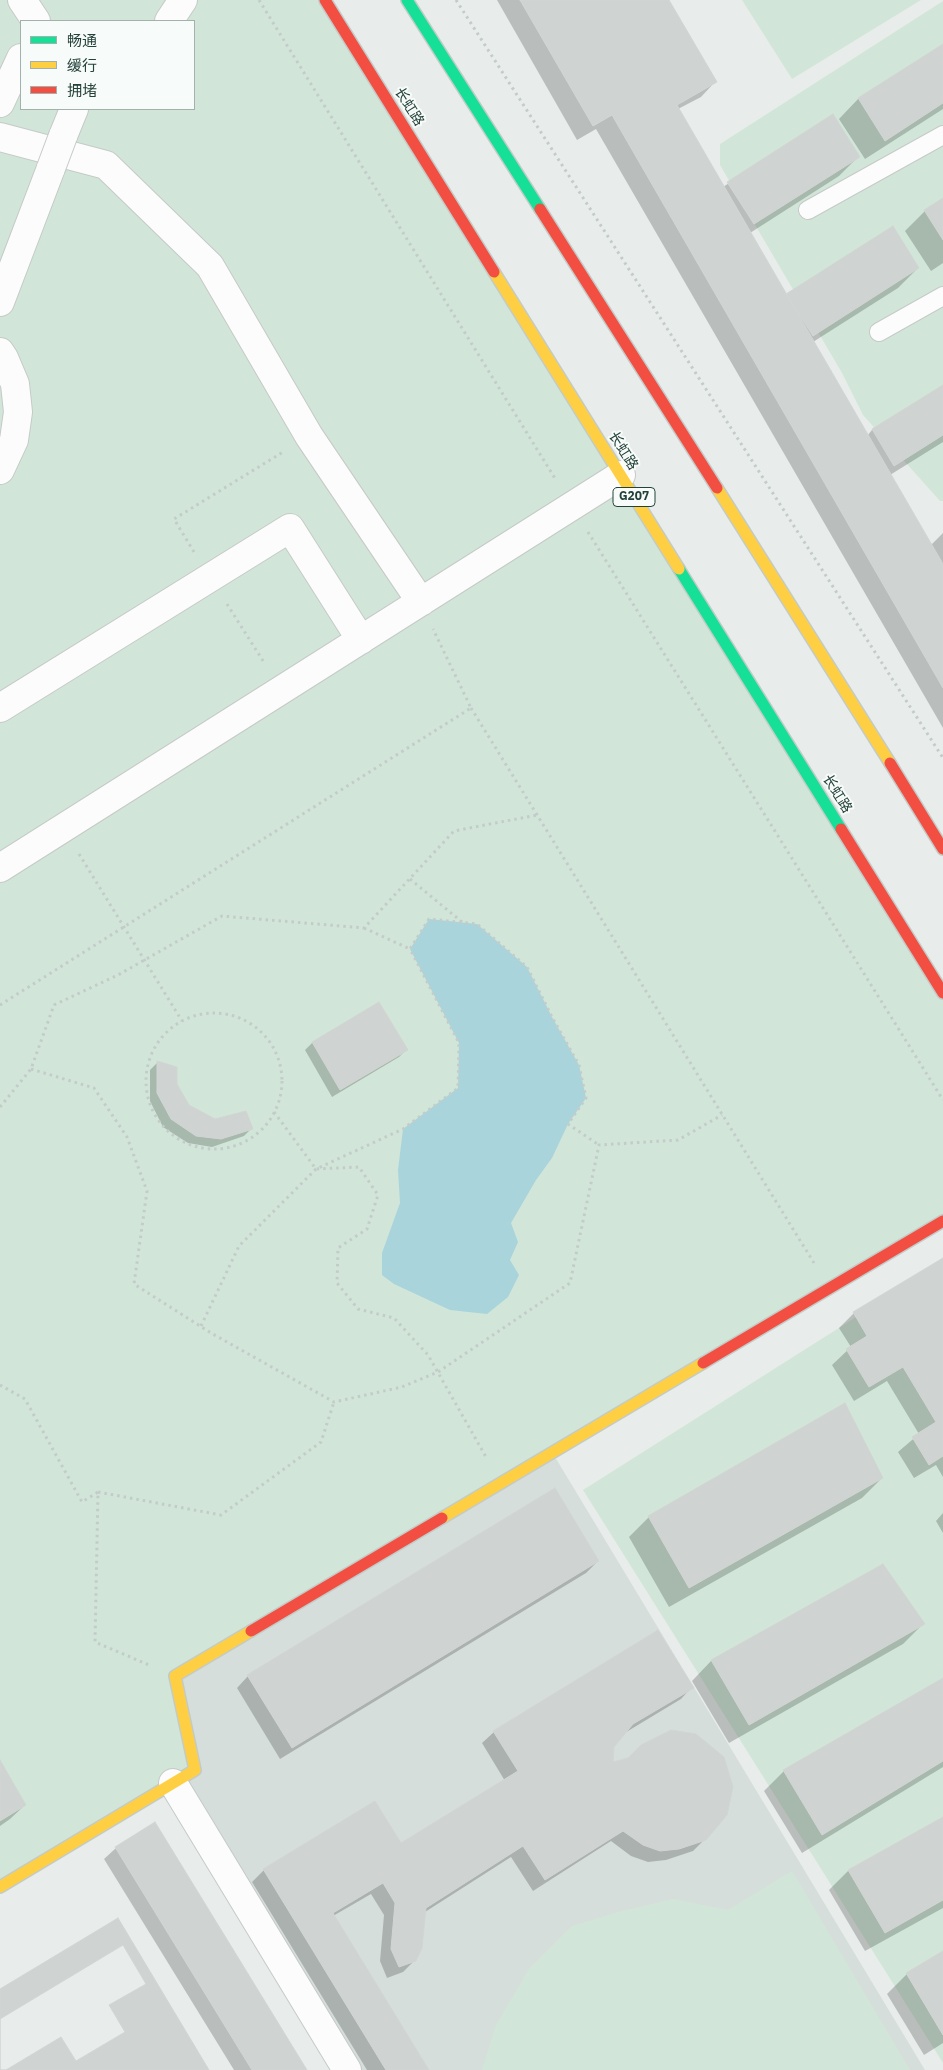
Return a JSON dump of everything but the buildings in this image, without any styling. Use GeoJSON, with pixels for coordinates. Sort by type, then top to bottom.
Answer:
{"type":"FeatureCollection","features":[{"type":"Feature","properties":{"kind":"main road","name":"长虹路"},"geometry":{"type":"LineString","coordinates":[[325,0],[943,993]]}},
{"type":"Feature","properties":{"kind":"main road"},"geometry":{"type":"LineString","coordinates":[[407,0],[786,596],[943,849]]}},
{"type":"Feature","properties":{"kind":"main road"},"geometry":{"type":"LineString","coordinates":[[0,1887],[195,1770],[175,1676],[943,1220]]}},
{"type":"Feature","properties":{"kind":"street"},"geometry":{"type":"LineString","coordinates":[[22,0],[35,20]]}},
{"type":"Feature","properties":{"kind":"street"},"geometry":{"type":"LineString","coordinates":[[170,20],[183,0]]}},
{"type":"Feature","properties":{"kind":"street"},"geometry":{"type":"LineString","coordinates":[[0,103],[20,60]]}},
{"type":"Feature","properties":{"kind":"street"},"geometry":{"type":"LineString","coordinates":[[0,302],[74,110]]}},
{"type":"Feature","properties":{"kind":"street"},"geometry":{"type":"LineString","coordinates":[[0,137],[106,165],[210,266],[309,436],[421,602]]}},
{"type":"Feature","properties":{"kind":"street"},"geometry":{"type":"LineString","coordinates":[[0,352],[15,384],[18,412],[14,440],[0,470]]}},
{"type":"Feature","properties":{"kind":"street"},"geometry":{"type":"LineString","coordinates":[[0,868],[621,475]]}},
{"type":"Feature","properties":{"kind":"street"},"geometry":{"type":"LineString","coordinates":[[0,708],[290,528],[360,640]]}},
{"type":"Feature","properties":{"kind":"street"},"geometry":{"type":"LineString","coordinates":[[173,1783],[347,2070]]}},
{"type":"Feature","properties":{"kind":"lane"},"geometry":{"type":"LineString","coordinates":[[808,210],[943,135]]}},
{"type":"Feature","properties":{"kind":"lane"},"geometry":{"type":"LineString","coordinates":[[879,332],[943,296]]}},
{"type":"Feature","properties":{"kind":"path"},"geometry":{"type":"LineString","coordinates":[[259,0],[943,1100]]}},
{"type":"Feature","properties":{"kind":"path"},"geometry":{"type":"LineString","coordinates":[[456,0],[943,758]]}},
{"type":"Feature","properties":{"kind":"path"},"geometry":{"type":"LineString","coordinates":[[421,602],[471,708],[829,1288]]}},
{"type":"Feature","properties":{"kind":"path"},"geometry":{"type":"LineString","coordinates":[[0,1005],[471,708]]}},
{"type":"Feature","properties":{"kind":"path"},"geometry":{"type":"LineString","coordinates":[[364,928],[454,831],[537,815]]}},
{"type":"Feature","properties":{"kind":"path"},"geometry":{"type":"LineString","coordinates":[[62,829],[182,1021]]}},
{"type":"Feature","properties":{"kind":"path"},"geometry":{"type":"LineString","coordinates":[[410,878],[462,922]]}},
{"type":"Feature","properties":{"kind":"path"},"geometry":{"type":"LineString","coordinates":[[0,1107],[31,1069],[54,1005],[145,961],[222,916],[364,928],[410,949],[459,1043],[458,1088],[403,1129],[316,1169],[239,1246],[201,1326]]}},
{"type":"Feature","properties":{"kind":"path"},"geometry":{"type":"LineString","coordinates":[[410,949],[429,920],[477,924],[527,967],[579,1065],[586,1098],[568,1124],[598,1145],[678,1140],[722,1114]]}},
{"type":"Feature","properties":{"kind":"path"},"geometry":{"type":"LineString","coordinates":[[204,1014],[228,1014],[249,1023],[266,1037],[278,1057],[282,1080],[279,1102],[274,1112],[268,1123],[252,1138],[232,1147],[210,1150],[188,1145],[169,1133],[155,1116],[147,1096],[146,1074],[152,1052],[165,1034],[182,1021],[204,1014]]}},
{"type":"Feature","properties":{"kind":"path"},"geometry":{"type":"LineString","coordinates":[[31,1069],[94,1088],[127,1137],[147,1191],[134,1284],[201,1326],[334,1402],[402,1387],[438,1372],[570,1283],[598,1145]]}},
{"type":"Feature","properties":{"kind":"path"},"geometry":{"type":"LineString","coordinates":[[274,1112],[316,1169]]}},
{"type":"Feature","properties":{"kind":"path"},"geometry":{"type":"LineString","coordinates":[[316,1169],[359,1167],[378,1195],[367,1229],[338,1248],[337,1283],[358,1310],[394,1318],[428,1355],[501,1483]]}},
{"type":"Feature","properties":{"kind":"path"},"geometry":{"type":"LineString","coordinates":[[0,1385],[25,1399],[82,1502],[98,1492],[221,1515],[321,1442],[334,1402]]}},
{"type":"Feature","properties":{"kind":"path"},"geometry":{"type":"LineString","coordinates":[[98,1492],[95,1642],[175,1676]]}},
{"type":"Feature","properties":{"kind":"shaded area"},"geometry":{"type":"Polygon","coordinates":[[[552,1452],[925,2070],[347,2070],[173,1783],[175,1676],[552,1452]]]}},
{"type":"Feature","properties":{"kind":"green space"},"geometry":{"type":"Polygon","coordinates":[[[0,0],[325,0],[943,993],[943,1221],[175,1676],[195,1770],[0,1884],[0,0]]]}},
{"type":"Feature","properties":{"kind":"green space"},"geometry":{"type":"Polygon","coordinates":[[[742,0],[921,0],[792,79],[742,0]]]}},
{"type":"Feature","properties":{"kind":"green space"},"geometry":{"type":"Polygon","coordinates":[[[943,1],[943,501],[940,501],[863,415],[842,373],[720,165],[720,144],[943,1]]]}},
{"type":"Feature","properties":{"kind":"green space"},"geometry":{"type":"Polygon","coordinates":[[[943,1262],[943,2063],[583,1490],[943,1262]]]}},
{"type":"Feature","properties":{"kind":"green space"},"geometry":{"type":"Polygon","coordinates":[[[792,1871],[910,2070],[482,2070],[496,2025],[529,1969],[572,1926],[622,1911],[673,1899],[728,1910],[792,1871]]]}},
{"type":"Feature","properties":{"kind":"water"},"geometry":{"type":"Polygon","coordinates":[[[429,919],[477,924],[527,967],[579,1065],[586,1098],[568,1124],[552,1158],[536,1180],[511,1223],[518,1242],[510,1260],[519,1275],[508,1297],[487,1314],[450,1310],[394,1284],[382,1275],[382,1253],[400,1203],[398,1170],[403,1129],[458,1088],[459,1043],[410,949],[429,919]]]}},
{"type":"Feature","properties":{"kind":"traffic: fast"},"geometry":{"type":"LineString","coordinates":[[407,0],[540,209]]}},
{"type":"Feature","properties":{"kind":"traffic: fast"},"geometry":{"type":"LineString","coordinates":[[679,569],[841,829]]}},
{"type":"Feature","properties":{"kind":"traffic: slow"},"geometry":{"type":"LineString","coordinates":[[494,272],[679,569]]}},
{"type":"Feature","properties":{"kind":"traffic: slow"},"geometry":{"type":"LineString","coordinates":[[717,488],[890,763]]}},
{"type":"Feature","properties":{"kind":"traffic: slow"},"geometry":{"type":"LineString","coordinates":[[442,1518],[703,1363]]}},
{"type":"Feature","properties":{"kind":"traffic: slow"},"geometry":{"type":"LineString","coordinates":[[0,1887],[195,1770],[175,1676],[251,1631]]}},
{"type":"Feature","properties":{"kind":"traffic: jam"},"geometry":{"type":"LineString","coordinates":[[325,0],[494,272]]}},
{"type":"Feature","properties":{"kind":"traffic: jam"},"geometry":{"type":"LineString","coordinates":[[540,209],[717,488]]}},
{"type":"Feature","properties":{"kind":"traffic: jam"},"geometry":{"type":"LineString","coordinates":[[890,763],[943,849]]}},
{"type":"Feature","properties":{"kind":"traffic: jam"},"geometry":{"type":"LineString","coordinates":[[841,829],[943,993]]}},
{"type":"Feature","properties":{"kind":"traffic: jam"},"geometry":{"type":"LineString","coordinates":[[703,1363],[943,1221]]}},
{"type":"Feature","properties":{"kind":"traffic: jam"},"geometry":{"type":"LineString","coordinates":[[251,1631],[442,1518]]}}]}
